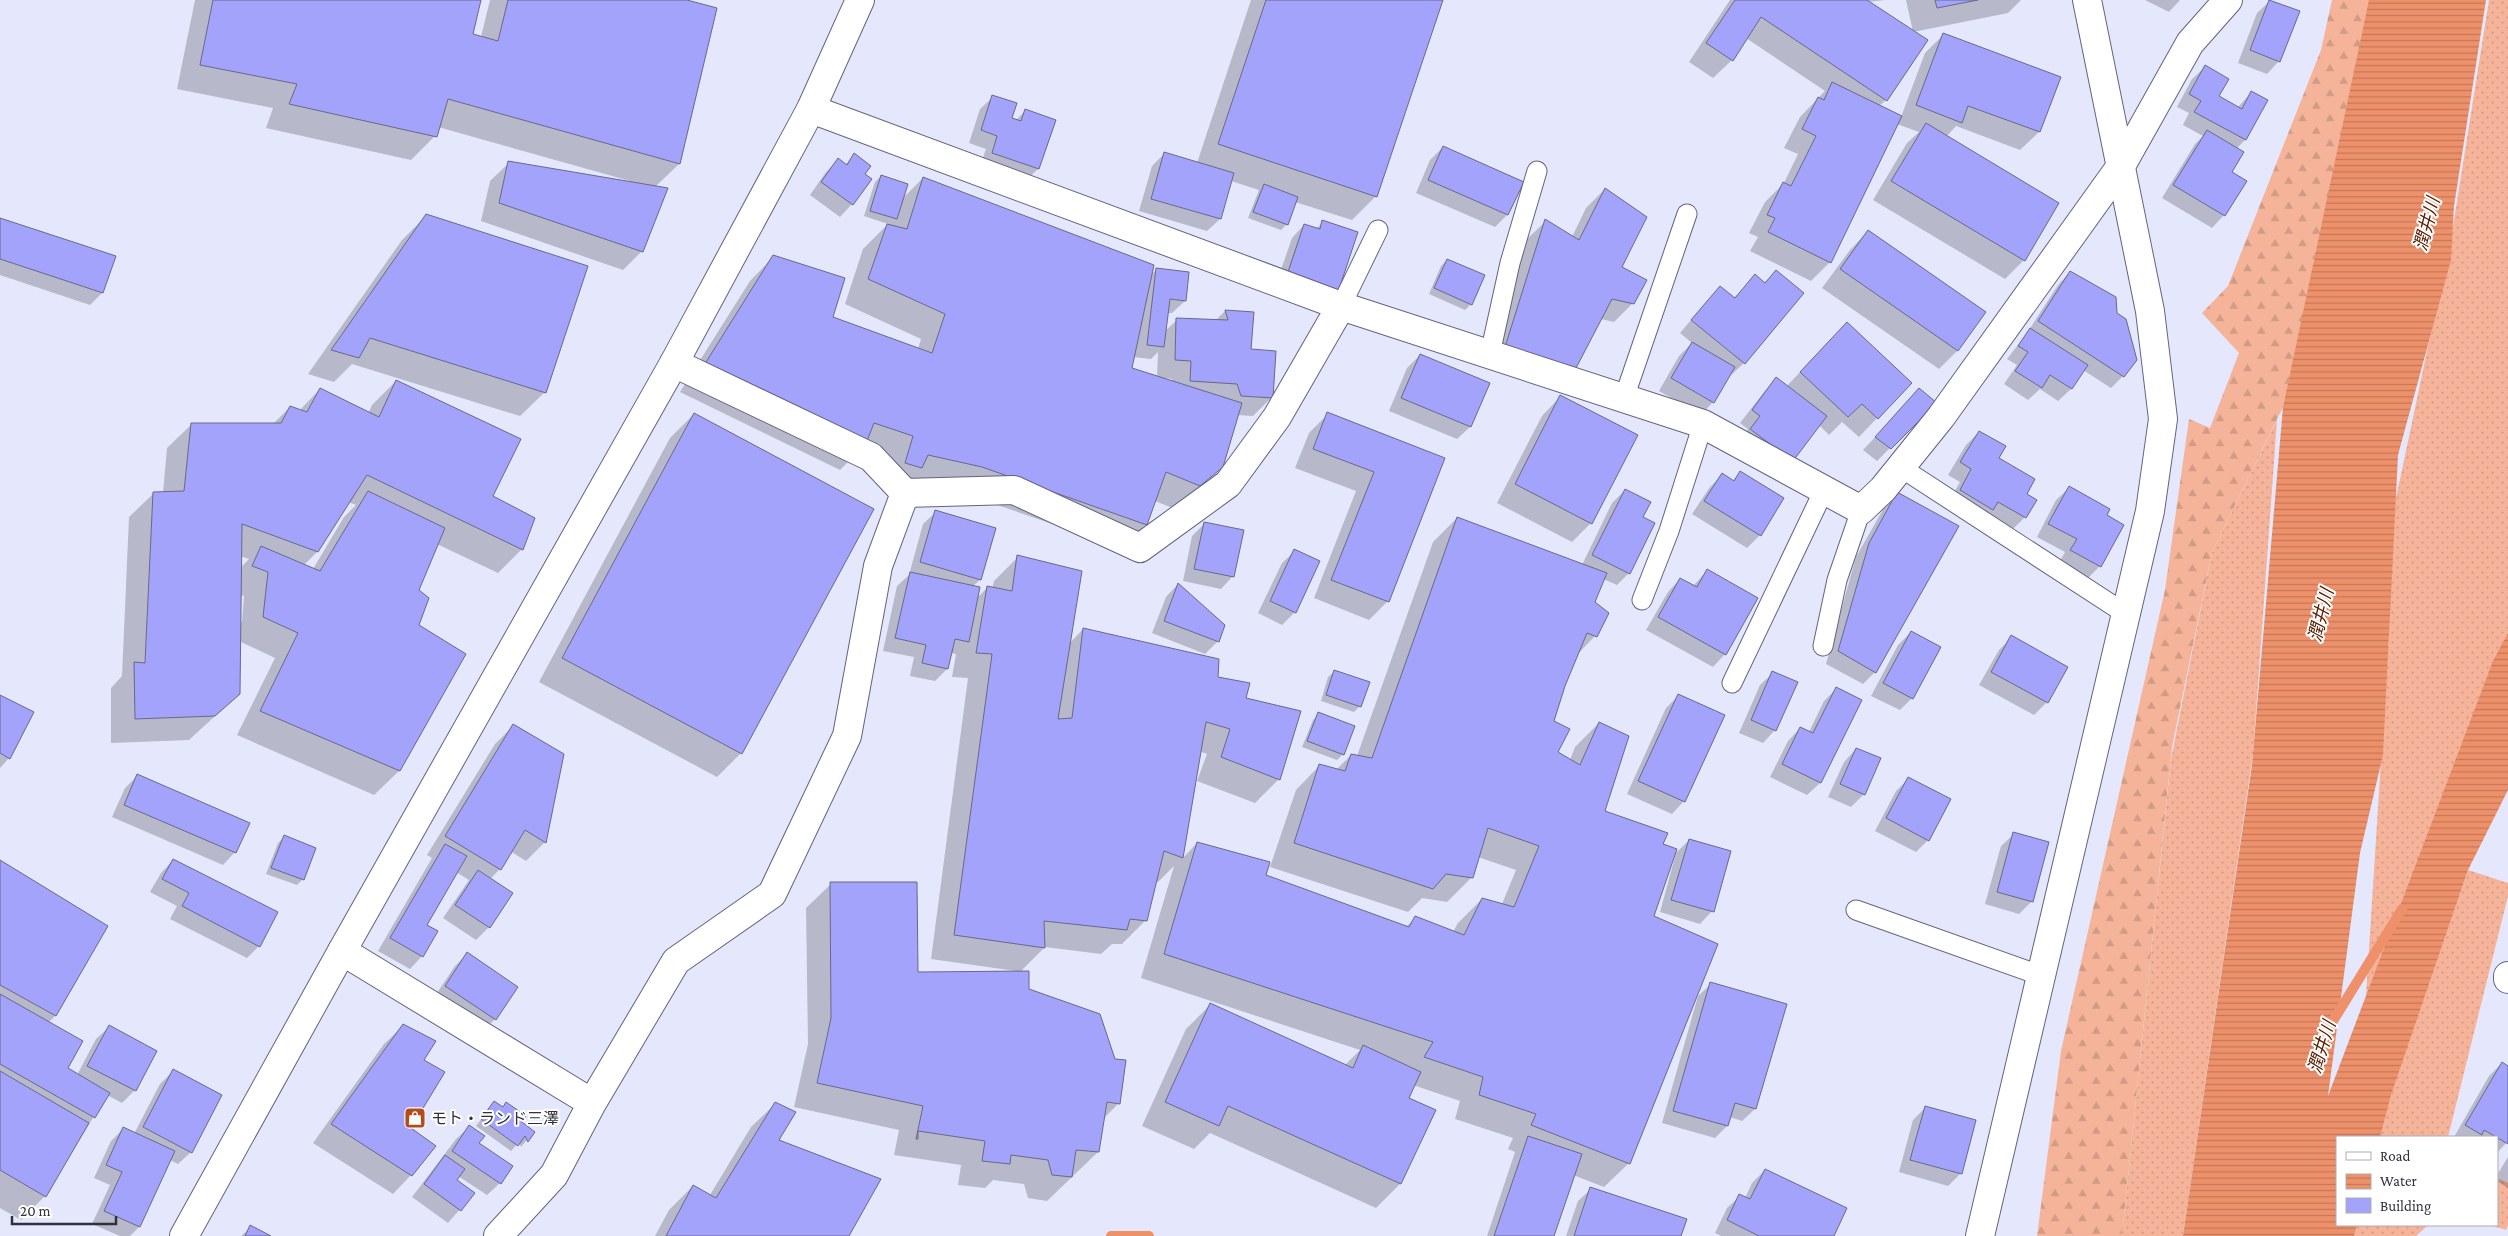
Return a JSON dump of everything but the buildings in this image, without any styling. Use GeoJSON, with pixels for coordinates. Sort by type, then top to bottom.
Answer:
{"type":"FeatureCollection","features":[{"type":"Feature","properties":{"kind":"street"},"geometry":{"type":"LineString","coordinates":[[184,1236],[674,363],[811,109],[860,0]]}},
{"type":"Feature","properties":{"kind":"street"},"geometry":{"type":"LineString","coordinates":[[1980,1236],[2150,511],[2163,419],[2150,311],[2087,0]]}},
{"type":"Feature","properties":{"kind":"street"},"geometry":{"type":"LineString","coordinates":[[811,109],[1341,306],[1703,424],[1861,510],[1900,467],[1941,417],[2121,166],[2190,43],[2228,0]]}},
{"type":"Feature","properties":{"kind":"street"},"geometry":{"type":"LineString","coordinates":[[674,363],[871,457],[905,493],[1014,490],[1140,548],[1228,484],[1277,417],[1341,306]]}},
{"type":"Feature","properties":{"kind":"street"},"geometry":{"type":"LineString","coordinates":[[498,1236],[554,1175],[592,1103],[676,961],[772,894],[847,736],[878,566],[905,493]]}},
{"type":"Feature","properties":{"kind":"street"},"geometry":{"type":"LineString","coordinates":[[342,952],[592,1103]]}},
{"type":"Feature","properties":{"kind":"lane"},"geometry":{"type":"LineString","coordinates":[[1490,354],[1510,263],[1537,171]]}},
{"type":"Feature","properties":{"kind":"lane"},"geometry":{"type":"LineString","coordinates":[[1624,398],[1688,214]]}},
{"type":"Feature","properties":{"kind":"lane"},"geometry":{"type":"LineString","coordinates":[[1341,306],[1378,230]]}},
{"type":"Feature","properties":{"kind":"lane"},"geometry":{"type":"LineString","coordinates":[[1642,600],[1670,531],[1703,424]]}},
{"type":"Feature","properties":{"kind":"lane"},"geometry":{"type":"LineString","coordinates":[[1900,467],[2126,614]]}},
{"type":"Feature","properties":{"kind":"lane"},"geometry":{"type":"LineString","coordinates":[[1732,683],[1824,490]]}},
{"type":"Feature","properties":{"kind":"lane"},"geometry":{"type":"LineString","coordinates":[[1823,646],[1836,580],[1861,510]]}},
{"type":"Feature","properties":{"kind":"lane"},"geometry":{"type":"LineString","coordinates":[[1856,910],[2042,976]]}},
{"type":"Feature","properties":{"kind":"green space"},"geometry":{"type":"Polygon","coordinates":[[[2332,0],[2383,0],[2309,293],[2283,407],[2212,552],[2172,747],[2122,1236],[2037,1236],[2061,1051],[2165,590],[2189,419],[2210,428],[2239,353],[2202,313],[2228,286],[2321,50],[2332,0]]]}},
{"type":"Feature","properties":{"kind":"green space"},"geometry":{"type":"Polygon","coordinates":[[[2489,0],[2508,0],[2508,634],[2364,1028],[2389,635],[2384,555],[2452,233],[2489,0]]]}},
{"type":"Feature","properties":{"kind":"green space"},"geometry":{"type":"Polygon","coordinates":[[[2277,420],[2253,753],[2183,1236],[2122,1236],[2171,759],[2212,552],[2277,420]]]}},
{"type":"Feature","properties":{"kind":"green space"},"geometry":{"type":"Polygon","coordinates":[[[2468,870],[2508,883],[2508,896],[2448,1136],[2376,1136],[2468,870]]]}},
{"type":"Feature","properties":{"kind":"green space"},"geometry":{"type":"Polygon","coordinates":[[[2498,1178],[2508,1183],[2508,1225],[2506,1230],[2493,1226],[2498,1226],[2498,1178]]]}},
{"type":"Feature","properties":{"kind":"green space"},"geometry":{"type":"Polygon","coordinates":[[[2357,1226],[2427,1226],[2416,1236],[2354,1236],[2357,1226]]]}},
{"type":"Feature","properties":{"kind":"water","name":"潤井川"},"geometry":{"type":"Polygon","coordinates":[[[2369,0],[2486,0],[2454,206],[2451,260],[2398,455],[2383,755],[2360,853],[2328,1096],[2493,661],[2508,633],[2508,790],[2468,870],[2391,1095],[2380,1136],[2336,1136],[2336,1226],[2357,1226],[2354,1236],[2183,1236],[2252,765],[2283,407],[2369,0]]]}},
{"type":"Feature","properties":{"kind":"waterway","name":"潤井川"},"geometry":{"type":"LineString","coordinates":[[2333,1021],[2402,909]]}},
{"type":"Feature","properties":{"kind":"waterway"},"geometry":{"type":"LineString","coordinates":[[1111,1236],[1149,1236]]}},
{"type":"Feature","properties":{"kind":"place","name":"モト・ランド三澤"},"geometry":{"type":"Point","coordinates":[415,1118]}}]}
